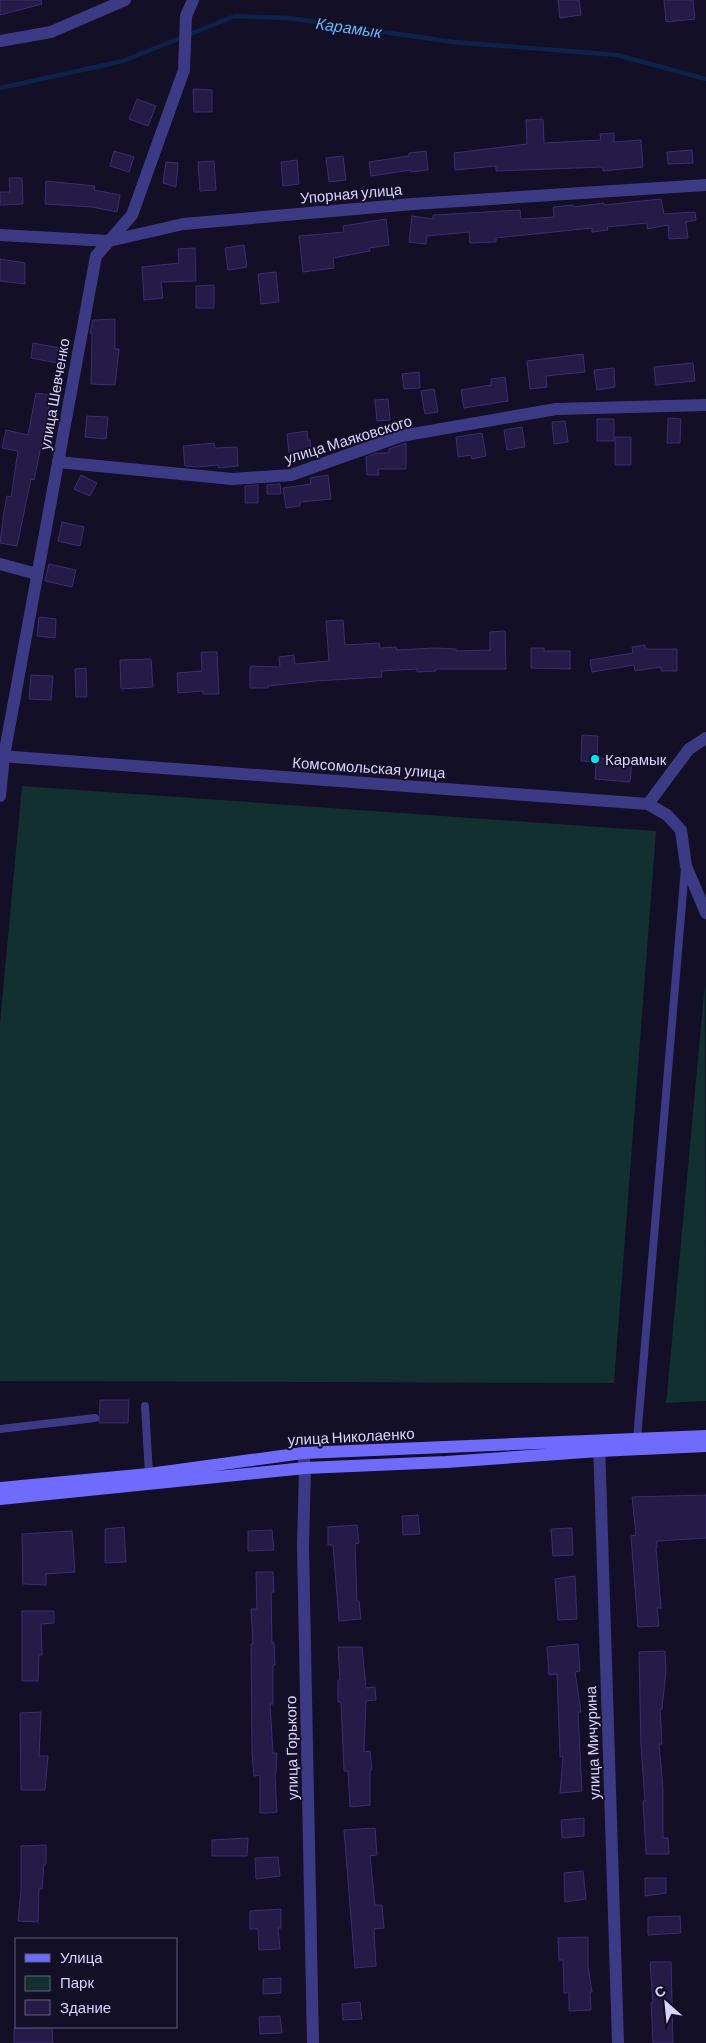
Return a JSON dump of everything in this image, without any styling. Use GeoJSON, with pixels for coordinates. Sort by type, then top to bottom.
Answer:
{"type":"FeatureCollection","features":[{"type":"Feature","properties":{"kind":"main road","name":"улица Николаенко"},"geometry":{"type":"LineString","coordinates":[[0,1500],[305,1468],[446,1462],[599,1446],[637,1439],[706,1436]]}},
{"type":"Feature","properties":{"kind":"main road","name":"улица Николаенко"},"geometry":{"type":"LineString","coordinates":[[0,1488],[149,1474],[303,1453],[599,1446],[706,1446]]}},
{"type":"Feature","properties":{"kind":"street"},"geometry":{"type":"LineString","coordinates":[[0,41],[52,32],[126,0]]}},
{"type":"Feature","properties":{"kind":"street","name":"улица Шевченко"},"geometry":{"type":"LineString","coordinates":[[0,796],[2,756],[96,256],[132,215],[184,70],[186,16],[193,0]]}},
{"type":"Feature","properties":{"kind":"street","name":"Упорная улица"},"geometry":{"type":"LineString","coordinates":[[0,235],[109,241],[183,224],[413,204],[706,185]]}},
{"type":"Feature","properties":{"kind":"street","name":"улица Маяковского"},"geometry":{"type":"LineString","coordinates":[[58,462],[232,480],[291,475],[402,436],[556,409],[706,405]]}},
{"type":"Feature","properties":{"kind":"street"},"geometry":{"type":"LineString","coordinates":[[0,564],[37,574]]}},
{"type":"Feature","properties":{"kind":"street"},"geometry":{"type":"LineString","coordinates":[[706,738],[689,749],[648,804],[667,815],[681,830],[686,866],[706,913]]}},
{"type":"Feature","properties":{"kind":"street","name":"Комсомольская улица"},"geometry":{"type":"LineString","coordinates":[[2,756],[648,804]]}},
{"type":"Feature","properties":{"kind":"street","name":"улица Мичурина"},"geometry":{"type":"LineString","coordinates":[[599,1446],[618,2043]]}},
{"type":"Feature","properties":{"kind":"street","name":"улица Горького"},"geometry":{"type":"LineString","coordinates":[[303,1453],[305,1468],[303,1547],[313,2043]]}},
{"type":"Feature","properties":{"kind":"lane"},"geometry":{"type":"LineString","coordinates":[[637,1439],[686,866]]}},
{"type":"Feature","properties":{"kind":"lane"},"geometry":{"type":"LineString","coordinates":[[145,1406],[149,1474]]}},
{"type":"Feature","properties":{"kind":"lane"},"geometry":{"type":"LineString","coordinates":[[0,1429],[95,1418]]}},
{"type":"Feature","properties":{"kind":"green space"},"geometry":{"type":"Polygon","coordinates":[[[22,786],[656,831],[614,1383],[0,1381],[0,1023],[22,786]]]}},
{"type":"Feature","properties":{"kind":"green space"},"geometry":{"type":"Polygon","coordinates":[[[705,983],[706,1401],[666,1403],[667,1394],[705,983]]]}},
{"type":"Feature","properties":{"kind":"building"},"geometry":{"type":"Polygon","coordinates":[[[0,0],[41,0],[42,4],[0,15],[0,0]]]}},
{"type":"Feature","properties":{"kind":"building"},"geometry":{"type":"Polygon","coordinates":[[[558,0],[579,0],[581,15],[560,18],[558,0]]]}},
{"type":"Feature","properties":{"kind":"building"},"geometry":{"type":"Polygon","coordinates":[[[664,0],[693,0],[695,19],[666,22],[664,0]]]}},
{"type":"Feature","properties":{"kind":"building"},"geometry":{"type":"Polygon","coordinates":[[[193,89],[212,90],[212,112],[194,112],[193,89]]]}},
{"type":"Feature","properties":{"kind":"building"},"geometry":{"type":"Polygon","coordinates":[[[137,99],[156,106],[148,126],[129,119],[137,99]]]}},
{"type":"Feature","properties":{"kind":"building"},"geometry":{"type":"Polygon","coordinates":[[[543,119],[544,143],[601,140],[600,134],[614,133],[614,142],[641,140],[643,167],[603,171],[603,167],[496,171],[496,166],[455,170],[454,153],[527,144],[526,120],[543,119]]]}},
{"type":"Feature","properties":{"kind":"building"},"geometry":{"type":"Polygon","coordinates":[[[692,150],[693,163],[668,164],[667,152],[692,150]]]}},
{"type":"Feature","properties":{"kind":"building"},"geometry":{"type":"Polygon","coordinates":[[[114,151],[134,157],[129,172],[110,166],[114,151]]]}},
{"type":"Feature","properties":{"kind":"building"},"geometry":{"type":"Polygon","coordinates":[[[426,151],[428,170],[411,172],[411,170],[371,176],[369,162],[409,156],[409,153],[426,151]]]}},
{"type":"Feature","properties":{"kind":"building"},"geometry":{"type":"Polygon","coordinates":[[[343,156],[346,180],[329,182],[326,158],[343,156]]]}},
{"type":"Feature","properties":{"kind":"building"},"geometry":{"type":"Polygon","coordinates":[[[297,160],[299,184],[283,186],[281,162],[297,160]]]}},
{"type":"Feature","properties":{"kind":"building"},"geometry":{"type":"Polygon","coordinates":[[[214,161],[216,190],[200,191],[198,162],[214,161]]]}},
{"type":"Feature","properties":{"kind":"building"},"geometry":{"type":"Polygon","coordinates":[[[166,162],[178,163],[176,187],[163,183],[166,162]]]}},
{"type":"Feature","properties":{"kind":"building"},"geometry":{"type":"Polygon","coordinates":[[[9,178],[22,178],[23,204],[0,205],[0,192],[10,192],[9,178]]]}},
{"type":"Feature","properties":{"kind":"building"},"geometry":{"type":"Polygon","coordinates":[[[46,181],[95,186],[94,190],[120,195],[117,212],[92,207],[45,204],[46,181]]]}},
{"type":"Feature","properties":{"kind":"building"},"geometry":{"type":"Polygon","coordinates":[[[661,199],[664,214],[695,212],[696,220],[686,222],[688,238],[669,239],[668,225],[647,229],[647,223],[607,227],[608,230],[592,232],[592,228],[496,238],[496,242],[470,243],[469,232],[427,236],[426,244],[409,242],[412,216],[433,219],[433,215],[520,210],[521,219],[554,217],[553,207],[573,205],[574,207],[604,203],[604,205],[661,199]]]}},
{"type":"Feature","properties":{"kind":"building"},"geometry":{"type":"Polygon","coordinates":[[[386,219],[389,245],[369,248],[370,251],[333,258],[334,268],[303,272],[299,236],[344,232],[343,226],[386,219]]]}},
{"type":"Feature","properties":{"kind":"building"},"geometry":{"type":"Polygon","coordinates":[[[244,245],[247,267],[228,270],[225,248],[244,245]]]}},
{"type":"Feature","properties":{"kind":"building"},"geometry":{"type":"Polygon","coordinates":[[[195,248],[196,281],[161,282],[163,298],[144,300],[142,267],[179,263],[178,249],[195,248]]]}},
{"type":"Feature","properties":{"kind":"building"},"geometry":{"type":"Polygon","coordinates":[[[0,259],[25,263],[25,284],[0,281],[0,259]]]}},
{"type":"Feature","properties":{"kind":"building"},"geometry":{"type":"Polygon","coordinates":[[[276,272],[279,302],[261,304],[258,274],[276,272]]]}},
{"type":"Feature","properties":{"kind":"building"},"geometry":{"type":"Polygon","coordinates":[[[214,285],[214,308],[196,308],[196,286],[214,285]]]}},
{"type":"Feature","properties":{"kind":"building"},"geometry":{"type":"Polygon","coordinates":[[[115,319],[115,349],[119,349],[115,385],[91,384],[92,333],[90,333],[93,320],[115,319]]]}},
{"type":"Feature","properties":{"kind":"building"},"geometry":{"type":"Polygon","coordinates":[[[33,343],[60,348],[57,363],[31,358],[33,343]]]}},
{"type":"Feature","properties":{"kind":"building"},"geometry":{"type":"Polygon","coordinates":[[[583,354],[585,372],[546,376],[547,387],[530,389],[527,361],[583,354]]]}},
{"type":"Feature","properties":{"kind":"building"},"geometry":{"type":"Polygon","coordinates":[[[693,363],[695,381],[656,385],[654,367],[693,363]]]}},
{"type":"Feature","properties":{"kind":"building"},"geometry":{"type":"Polygon","coordinates":[[[614,368],[615,387],[597,390],[594,370],[614,368]]]}},
{"type":"Feature","properties":{"kind":"building"},"geometry":{"type":"Polygon","coordinates":[[[419,372],[420,388],[404,389],[402,374],[419,372]]]}},
{"type":"Feature","properties":{"kind":"building"},"geometry":{"type":"Polygon","coordinates":[[[505,377],[508,401],[464,408],[461,390],[491,385],[491,379],[505,377]]]}},
{"type":"Feature","properties":{"kind":"building"},"geometry":{"type":"Polygon","coordinates":[[[434,389],[438,412],[425,414],[421,391],[434,389]]]}},
{"type":"Feature","properties":{"kind":"building"},"geometry":{"type":"Polygon","coordinates":[[[36,393],[50,395],[34,480],[31,479],[17,546],[0,543],[7,496],[11,497],[18,451],[2,448],[6,430],[28,435],[36,393]]]}},
{"type":"Feature","properties":{"kind":"building"},"geometry":{"type":"Polygon","coordinates":[[[388,399],[390,420],[377,421],[375,400],[388,399]]]}},
{"type":"Feature","properties":{"kind":"building"},"geometry":{"type":"Polygon","coordinates":[[[87,416],[108,417],[106,439],[85,437],[87,416]]]}},
{"type":"Feature","properties":{"kind":"building"},"geometry":{"type":"Polygon","coordinates":[[[668,418],[681,419],[680,443],[667,443],[668,418]]]}},
{"type":"Feature","properties":{"kind":"building"},"geometry":{"type":"Polygon","coordinates":[[[597,419],[614,419],[614,441],[597,441],[597,419]]]}},
{"type":"Feature","properties":{"kind":"building"},"geometry":{"type":"Polygon","coordinates":[[[565,421],[568,442],[554,444],[552,422],[565,421]]]}},
{"type":"Feature","properties":{"kind":"building"},"geometry":{"type":"Polygon","coordinates":[[[522,427],[525,447],[507,450],[504,430],[522,427]]]}},
{"type":"Feature","properties":{"kind":"building"},"geometry":{"type":"Polygon","coordinates":[[[307,431],[311,451],[289,453],[287,434],[307,431]]]}},
{"type":"Feature","properties":{"kind":"building"},"geometry":{"type":"Polygon","coordinates":[[[482,433],[486,456],[472,459],[471,455],[458,457],[456,437],[482,433]]]}},
{"type":"Feature","properties":{"kind":"building"},"geometry":{"type":"Polygon","coordinates":[[[615,437],[631,437],[631,465],[615,465],[615,437]]]}},
{"type":"Feature","properties":{"kind":"building"},"geometry":{"type":"Polygon","coordinates":[[[214,443],[215,448],[237,447],[238,466],[219,468],[218,465],[185,466],[183,446],[214,443]]]}},
{"type":"Feature","properties":{"kind":"building"},"geometry":{"type":"Polygon","coordinates":[[[406,443],[406,469],[378,469],[379,475],[367,475],[366,457],[376,453],[389,453],[389,449],[406,443]]]}},
{"type":"Feature","properties":{"kind":"building"},"geometry":{"type":"Polygon","coordinates":[[[81,475],[97,483],[90,496],[74,489],[81,475]]]}},
{"type":"Feature","properties":{"kind":"building"},"geometry":{"type":"Polygon","coordinates":[[[328,475],[331,499],[300,502],[300,506],[286,508],[283,488],[311,484],[310,478],[328,475]]]}},
{"type":"Feature","properties":{"kind":"building"},"geometry":{"type":"Polygon","coordinates":[[[280,484],[281,494],[267,494],[267,485],[280,484]]]}},
{"type":"Feature","properties":{"kind":"building"},"geometry":{"type":"Polygon","coordinates":[[[258,485],[258,503],[245,503],[245,486],[258,485]]]}},
{"type":"Feature","properties":{"kind":"building"},"geometry":{"type":"Polygon","coordinates":[[[62,522],[84,527],[80,546],[58,541],[62,522]]]}},
{"type":"Feature","properties":{"kind":"building"},"geometry":{"type":"Polygon","coordinates":[[[49,564],[76,570],[72,587],[45,581],[49,564]]]}},
{"type":"Feature","properties":{"kind":"building"},"geometry":{"type":"Polygon","coordinates":[[[39,617],[56,619],[55,638],[37,636],[39,617]]]}},
{"type":"Feature","properties":{"kind":"building"},"geometry":{"type":"Polygon","coordinates":[[[343,620],[345,645],[379,643],[380,648],[396,647],[397,650],[435,648],[456,649],[456,651],[490,650],[490,632],[505,631],[506,669],[436,669],[436,671],[417,672],[417,669],[381,671],[382,677],[315,681],[268,686],[268,688],[250,688],[250,666],[280,667],[279,657],[294,655],[295,664],[329,661],[326,621],[343,620]]]}},
{"type":"Feature","properties":{"kind":"building"},"geometry":{"type":"Polygon","coordinates":[[[645,645],[645,649],[677,649],[677,671],[661,671],[661,667],[635,671],[634,665],[592,672],[590,660],[633,653],[632,647],[645,645]]]}},
{"type":"Feature","properties":{"kind":"building"},"geometry":{"type":"Polygon","coordinates":[[[531,648],[544,648],[544,651],[570,651],[570,669],[531,668],[531,648]]]}},
{"type":"Feature","properties":{"kind":"building"},"geometry":{"type":"Polygon","coordinates":[[[201,652],[217,652],[219,694],[203,694],[203,691],[178,693],[177,673],[202,671],[201,652]]]}},
{"type":"Feature","properties":{"kind":"building"},"geometry":{"type":"Polygon","coordinates":[[[151,659],[153,687],[121,689],[120,660],[151,659]]]}},
{"type":"Feature","properties":{"kind":"building"},"geometry":{"type":"Polygon","coordinates":[[[86,668],[87,697],[76,697],[75,669],[86,668]]]}},
{"type":"Feature","properties":{"kind":"building"},"geometry":{"type":"Polygon","coordinates":[[[31,675],[53,676],[51,700],[29,699],[31,675]]]}},
{"type":"Feature","properties":{"kind":"building","name":"Карамык"},"geometry":{"type":"Polygon","coordinates":[[[582,735],[598,736],[597,758],[632,762],[630,782],[595,779],[596,762],[581,761],[582,735]]]}},
{"type":"Feature","properties":{"kind":"building"},"geometry":{"type":"Polygon","coordinates":[[[100,1400],[129,1400],[128,1423],[99,1423],[100,1400]]]}},
{"type":"Feature","properties":{"kind":"building"},"geometry":{"type":"Polygon","coordinates":[[[706,1495],[706,1538],[657,1541],[661,1608],[657,1608],[659,1626],[638,1627],[631,1536],[636,1535],[632,1497],[706,1495]]]}},
{"type":"Feature","properties":{"kind":"building"},"geometry":{"type":"Polygon","coordinates":[[[418,1515],[420,1534],[403,1535],[402,1516],[418,1515]]]}},
{"type":"Feature","properties":{"kind":"building"},"geometry":{"type":"Polygon","coordinates":[[[357,1525],[359,1543],[355,1544],[357,1601],[359,1601],[361,1619],[339,1621],[333,1545],[328,1545],[328,1527],[357,1525]]]}},
{"type":"Feature","properties":{"kind":"building"},"geometry":{"type":"Polygon","coordinates":[[[124,1527],[126,1562],[105,1563],[105,1529],[124,1527]]]}},
{"type":"Feature","properties":{"kind":"building"},"geometry":{"type":"Polygon","coordinates":[[[572,1528],[573,1555],[553,1556],[551,1529],[572,1528]]]}},
{"type":"Feature","properties":{"kind":"building"},"geometry":{"type":"Polygon","coordinates":[[[272,1530],[274,1550],[248,1551],[248,1531],[272,1530]]]}},
{"type":"Feature","properties":{"kind":"building"},"geometry":{"type":"Polygon","coordinates":[[[72,1531],[75,1572],[46,1574],[46,1585],[23,1584],[22,1534],[72,1531]]]}},
{"type":"Feature","properties":{"kind":"building"},"geometry":{"type":"Polygon","coordinates":[[[256,1572],[273,1572],[274,1592],[271,1592],[272,1643],[274,1643],[275,1665],[273,1665],[273,1704],[270,1704],[273,1753],[277,1753],[275,1774],[277,1812],[267,1813],[260,1813],[260,1775],[254,1776],[252,1754],[251,1644],[253,1644],[251,1609],[257,1609],[256,1572]]]}},
{"type":"Feature","properties":{"kind":"building"},"geometry":{"type":"Polygon","coordinates":[[[575,1576],[577,1619],[558,1620],[555,1579],[575,1576]]]}},
{"type":"Feature","properties":{"kind":"building"},"geometry":{"type":"Polygon","coordinates":[[[22,1611],[54,1611],[54,1623],[41,1624],[42,1655],[39,1655],[38,1681],[22,1681],[22,1611]]]}},
{"type":"Feature","properties":{"kind":"building"},"geometry":{"type":"Polygon","coordinates":[[[578,1644],[580,1671],[575,1672],[581,1712],[578,1712],[582,1791],[560,1793],[563,1756],[560,1757],[557,1674],[549,1675],[547,1647],[578,1644]]]}},
{"type":"Feature","properties":{"kind":"building"},"geometry":{"type":"Polygon","coordinates":[[[338,1647],[362,1647],[366,1688],[375,1687],[376,1700],[366,1701],[364,1752],[370,1751],[372,1770],[370,1770],[370,1805],[350,1807],[348,1771],[344,1771],[341,1702],[338,1702],[338,1680],[340,1680],[338,1647]]]}},
{"type":"Feature","properties":{"kind":"building"},"geometry":{"type":"Polygon","coordinates":[[[665,1651],[666,1670],[662,1709],[660,1709],[662,1744],[659,1744],[663,1788],[663,1838],[668,1838],[669,1854],[646,1854],[639,1652],[665,1651]]]}},
{"type":"Feature","properties":{"kind":"building"},"geometry":{"type":"Polygon","coordinates":[[[41,1712],[39,1756],[48,1756],[45,1790],[21,1790],[20,1713],[41,1712]]]}},
{"type":"Feature","properties":{"kind":"building"},"geometry":{"type":"Polygon","coordinates":[[[584,1818],[584,1836],[562,1838],[561,1820],[584,1818]]]}},
{"type":"Feature","properties":{"kind":"building"},"geometry":{"type":"Polygon","coordinates":[[[375,1828],[377,1855],[370,1856],[375,1905],[382,1905],[384,1928],[374,1929],[376,1966],[355,1968],[344,1830],[375,1828]]]}},
{"type":"Feature","properties":{"kind":"building"},"geometry":{"type":"Polygon","coordinates":[[[248,1838],[247,1856],[212,1856],[212,1840],[248,1838]]]}},
{"type":"Feature","properties":{"kind":"building"},"geometry":{"type":"Polygon","coordinates":[[[46,1845],[46,1864],[44,1864],[42,1889],[39,1889],[38,1922],[18,1921],[21,1890],[21,1846],[46,1845]]]}},
{"type":"Feature","properties":{"kind":"building"},"geometry":{"type":"Polygon","coordinates":[[[278,1857],[280,1876],[256,1879],[255,1858],[278,1857]]]}},
{"type":"Feature","properties":{"kind":"building"},"geometry":{"type":"Polygon","coordinates":[[[583,1871],[586,1899],[565,1902],[564,1873],[583,1871]]]}},
{"type":"Feature","properties":{"kind":"building"},"geometry":{"type":"Polygon","coordinates":[[[645,1878],[666,1878],[666,1893],[645,1896],[645,1878]]]}},
{"type":"Feature","properties":{"kind":"building"},"geometry":{"type":"Polygon","coordinates":[[[281,1909],[281,1928],[278,1928],[280,1949],[259,1950],[258,1929],[250,1929],[250,1911],[281,1909]]]}},
{"type":"Feature","properties":{"kind":"building"},"geometry":{"type":"Polygon","coordinates":[[[680,1916],[681,1933],[648,1935],[648,1917],[680,1916]]]}},
{"type":"Feature","properties":{"kind":"building"},"geometry":{"type":"Polygon","coordinates":[[[588,1937],[588,1967],[592,1992],[590,1992],[591,2010],[569,2011],[569,1993],[564,1993],[563,1960],[559,1960],[558,1938],[588,1937]]]}},
{"type":"Feature","properties":{"kind":"building"},"geometry":{"type":"Polygon","coordinates":[[[650,1962],[671,1962],[673,2043],[653,2043],[650,1962]]]}},
{"type":"Feature","properties":{"kind":"building"},"geometry":{"type":"Polygon","coordinates":[[[281,1978],[281,1993],[263,1994],[263,1979],[281,1978]]]}},
{"type":"Feature","properties":{"kind":"building"},"geometry":{"type":"Polygon","coordinates":[[[360,2002],[362,2019],[343,2020],[342,2004],[360,2002]]]}},
{"type":"Feature","properties":{"kind":"building"},"geometry":{"type":"Polygon","coordinates":[[[280,2016],[282,2033],[260,2034],[259,2017],[280,2016]]]}},
{"type":"Feature","properties":{"kind":"building"},"geometry":{"type":"Polygon","coordinates":[[[14,2028],[52,2028],[53,2043],[14,2043],[14,2028]]]}},
{"type":"Feature","properties":{"kind":"waterway","name":"Карамык"},"geometry":{"type":"LineString","coordinates":[[0,88],[123,61],[235,16],[288,18],[453,42],[617,55],[706,79]]}},
{"type":"Feature","properties":{"kind":"place","name":"Карамык"},"geometry":{"type":"Point","coordinates":[595,759]}}]}
